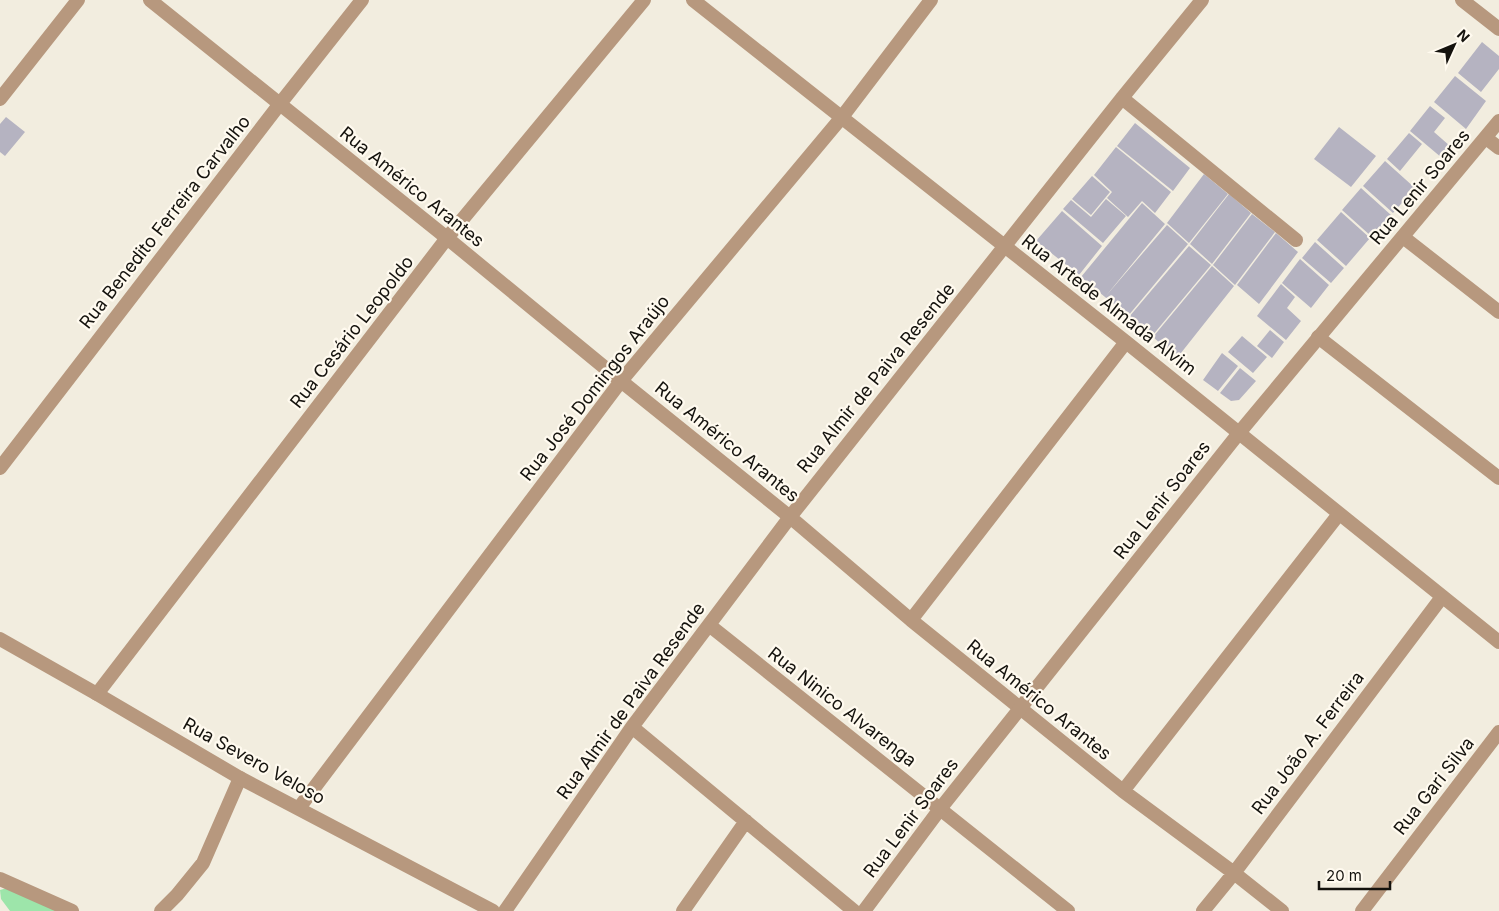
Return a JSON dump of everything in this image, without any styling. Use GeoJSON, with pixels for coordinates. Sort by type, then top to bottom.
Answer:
{"type":"FeatureCollection","features":[{"type":"Feature","properties":{"kind":"street"},"geometry":{"type":"LineString","coordinates":[[0,98],[78,0]]}},
{"type":"Feature","properties":{"kind":"street","name":"Rua Américo Arantes"},"geometry":{"type":"LineString","coordinates":[[150,0],[279,105],[448,238],[790,517],[911,620],[1123,791],[1282,911]]}},
{"type":"Feature","properties":{"kind":"street","name":"Rua Benedito Ferreira Carvalho"},"geometry":{"type":"LineString","coordinates":[[0,468],[362,0]]}},
{"type":"Feature","properties":{"kind":"street","name":"Rua Cesário Leopoldo"},"geometry":{"type":"LineString","coordinates":[[97,694],[448,238],[644,0]]}},
{"type":"Feature","properties":{"kind":"street","name":"Rua Artede Almada Alvim"},"geometry":{"type":"LineString","coordinates":[[693,0],[1126,342],[1499,642]]}},
{"type":"Feature","properties":{"kind":"street","name":"Rua José Domingos Araújo"},"geometry":{"type":"LineString","coordinates":[[299,808],[621,381],[842,117],[931,0]]}},
{"type":"Feature","properties":{"kind":"street","name":"Rua Almir de Paiva Resende"},"geometry":{"type":"LineString","coordinates":[[505,911],[632,727],[790,517],[1202,0]]}},
{"type":"Feature","properties":{"kind":"street"},"geometry":{"type":"LineString","coordinates":[[1462,0],[1499,29]]}},
{"type":"Feature","properties":{"kind":"street"},"geometry":{"type":"LineString","coordinates":[[1122,98],[1296,240]]}},
{"type":"Feature","properties":{"kind":"street","name":"Rua Lenir Soares"},"geometry":{"type":"LineString","coordinates":[[864,911],[940,808],[1239,433],[1486,138],[1499,120]]}},
{"type":"Feature","properties":{"kind":"street"},"geometry":{"type":"LineString","coordinates":[[1486,138],[1499,148]]}},
{"type":"Feature","properties":{"kind":"street"},"geometry":{"type":"LineString","coordinates":[[1403,237],[1499,312]]}},
{"type":"Feature","properties":{"kind":"street"},"geometry":{"type":"LineString","coordinates":[[1318,337],[1499,478]]}},
{"type":"Feature","properties":{"kind":"street"},"geometry":{"type":"LineString","coordinates":[[911,620],[1126,342]]}},
{"type":"Feature","properties":{"kind":"street"},"geometry":{"type":"LineString","coordinates":[[1123,791],[1339,514]]}},
{"type":"Feature","properties":{"kind":"street","name":"Rua João A. Ferreira"},"geometry":{"type":"LineString","coordinates":[[1203,911],[1234,873],[1442,597]]}},
{"type":"Feature","properties":{"kind":"street","name":"Rua Ninico Alvarenga"},"geometry":{"type":"LineString","coordinates":[[709,625],[1068,911]]}},
{"type":"Feature","properties":{"kind":"street","name":"Rua Severo Veloso"},"geometry":{"type":"LineString","coordinates":[[0,639],[240,778],[493,911]]}},
{"type":"Feature","properties":{"kind":"street"},"geometry":{"type":"LineString","coordinates":[[632,727],[854,911]]}},
{"type":"Feature","properties":{"kind":"street","name":"Rua Gari Silva"},"geometry":{"type":"LineString","coordinates":[[1362,911],[1499,732]]}},
{"type":"Feature","properties":{"kind":"street"},"geometry":{"type":"LineString","coordinates":[[161,911],[177,895],[203,863],[240,778]]}},
{"type":"Feature","properties":{"kind":"street"},"geometry":{"type":"LineString","coordinates":[[683,911],[746,821]]}},
{"type":"Feature","properties":{"kind":"street"},"geometry":{"type":"LineString","coordinates":[[0,879],[72,911]]}},
{"type":"Feature","properties":{"kind":"green space"},"geometry":{"type":"Polygon","coordinates":[[[7,888],[59,911],[10,911],[1,899],[0,890],[7,888]]]}},
{"type":"Feature","properties":{"kind":"building"},"geometry":{"type":"Polygon","coordinates":[[[1482,42],[1499,56],[1499,69],[1481,92],[1458,73],[1482,42]]]}},
{"type":"Feature","properties":{"kind":"building"},"geometry":{"type":"Polygon","coordinates":[[[1455,76],[1486,101],[1466,129],[1434,102],[1455,76]]]}},
{"type":"Feature","properties":{"kind":"building"},"geometry":{"type":"Polygon","coordinates":[[[1430,106],[1445,118],[1434,132],[1450,146],[1442,158],[1410,131],[1430,106]]]}},
{"type":"Feature","properties":{"kind":"building"},"geometry":{"type":"Polygon","coordinates":[[[6,117],[25,132],[5,156],[0,152],[0,124],[6,117]]]}},
{"type":"Feature","properties":{"kind":"building"},"geometry":{"type":"Polygon","coordinates":[[[1135,123],[1190,168],[1173,191],[1117,146],[1135,123]]]}},
{"type":"Feature","properties":{"kind":"building"},"geometry":{"type":"Polygon","coordinates":[[[1339,127],[1376,156],[1351,187],[1314,159],[1339,127]]]}},
{"type":"Feature","properties":{"kind":"building"},"geometry":{"type":"Polygon","coordinates":[[[1409,133],[1422,144],[1400,171],[1387,159],[1409,133]]]}},
{"type":"Feature","properties":{"kind":"building"},"geometry":{"type":"Polygon","coordinates":[[[1116,147],[1171,192],[1155,213],[1142,201],[1128,217],[1107,198],[1112,192],[1094,175],[1116,147]]]}},
{"type":"Feature","properties":{"kind":"building"},"geometry":{"type":"Polygon","coordinates":[[[1385,161],[1415,188],[1393,213],[1363,186],[1385,161]]]}},
{"type":"Feature","properties":{"kind":"building"},"geometry":{"type":"Polygon","coordinates":[[[1204,174],[1228,194],[1189,243],[1167,223],[1204,174]]]}},
{"type":"Feature","properties":{"kind":"building"},"geometry":{"type":"Polygon","coordinates":[[[1092,176],[1110,192],[1091,215],[1072,199],[1092,176]]]}},
{"type":"Feature","properties":{"kind":"building"},"geometry":{"type":"Polygon","coordinates":[[[1361,188],[1391,215],[1372,237],[1342,210],[1361,188]]]}},
{"type":"Feature","properties":{"kind":"building"},"geometry":{"type":"Polygon","coordinates":[[[1229,194],[1251,213],[1212,264],[1190,244],[1229,194]]]}},
{"type":"Feature","properties":{"kind":"building"},"geometry":{"type":"Polygon","coordinates":[[[1106,199],[1126,216],[1103,243],[1063,209],[1071,200],[1091,217],[1106,199]]]}},
{"type":"Feature","properties":{"kind":"building"},"geometry":{"type":"Polygon","coordinates":[[[1142,203],[1165,224],[1105,297],[1081,277],[1142,203]]]}},
{"type":"Feature","properties":{"kind":"building"},"geometry":{"type":"Polygon","coordinates":[[[1062,211],[1102,246],[1079,275],[1036,241],[1062,211]]]}},
{"type":"Feature","properties":{"kind":"building"},"geometry":{"type":"Polygon","coordinates":[[[1341,212],[1370,238],[1346,266],[1317,240],[1341,212]]]}},
{"type":"Feature","properties":{"kind":"building"},"geometry":{"type":"Polygon","coordinates":[[[1252,214],[1275,232],[1235,285],[1213,265],[1252,214]]]}},
{"type":"Feature","properties":{"kind":"building"},"geometry":{"type":"Polygon","coordinates":[[[1167,225],[1188,244],[1128,316],[1105,297],[1167,225]]]}},
{"type":"Feature","properties":{"kind":"building"},"geometry":{"type":"Polygon","coordinates":[[[1276,233],[1298,252],[1259,304],[1237,285],[1276,233]]]}},
{"type":"Feature","properties":{"kind":"building"},"geometry":{"type":"Polygon","coordinates":[[[1315,242],[1344,268],[1331,283],[1302,258],[1315,242]]]}},
{"type":"Feature","properties":{"kind":"building"},"geometry":{"type":"Polygon","coordinates":[[[1189,246],[1211,265],[1152,336],[1129,317],[1189,246]]]}},
{"type":"Feature","properties":{"kind":"building"},"geometry":{"type":"Polygon","coordinates":[[[1300,259],[1329,285],[1311,308],[1282,283],[1300,259]]]}},
{"type":"Feature","properties":{"kind":"building"},"geometry":{"type":"Polygon","coordinates":[[[1212,266],[1234,286],[1177,358],[1153,337],[1212,266]]]}},
{"type":"Feature","properties":{"kind":"building"},"geometry":{"type":"Polygon","coordinates":[[[1281,284],[1295,297],[1287,308],[1301,321],[1286,340],[1257,316],[1281,284]]]}},
{"type":"Feature","properties":{"kind":"building"},"geometry":{"type":"Polygon","coordinates":[[[1270,330],[1284,342],[1272,358],[1257,346],[1270,330]]]}},
{"type":"Feature","properties":{"kind":"building"},"geometry":{"type":"Polygon","coordinates":[[[1242,336],[1267,357],[1253,373],[1228,352],[1242,336]]]}},
{"type":"Feature","properties":{"kind":"building"},"geometry":{"type":"Polygon","coordinates":[[[1222,353],[1238,366],[1218,391],[1203,380],[1222,353]]]}},
{"type":"Feature","properties":{"kind":"building"},"geometry":{"type":"Polygon","coordinates":[[[1240,368],[1256,381],[1239,400],[1231,401],[1220,393],[1240,368]]]}}]}
